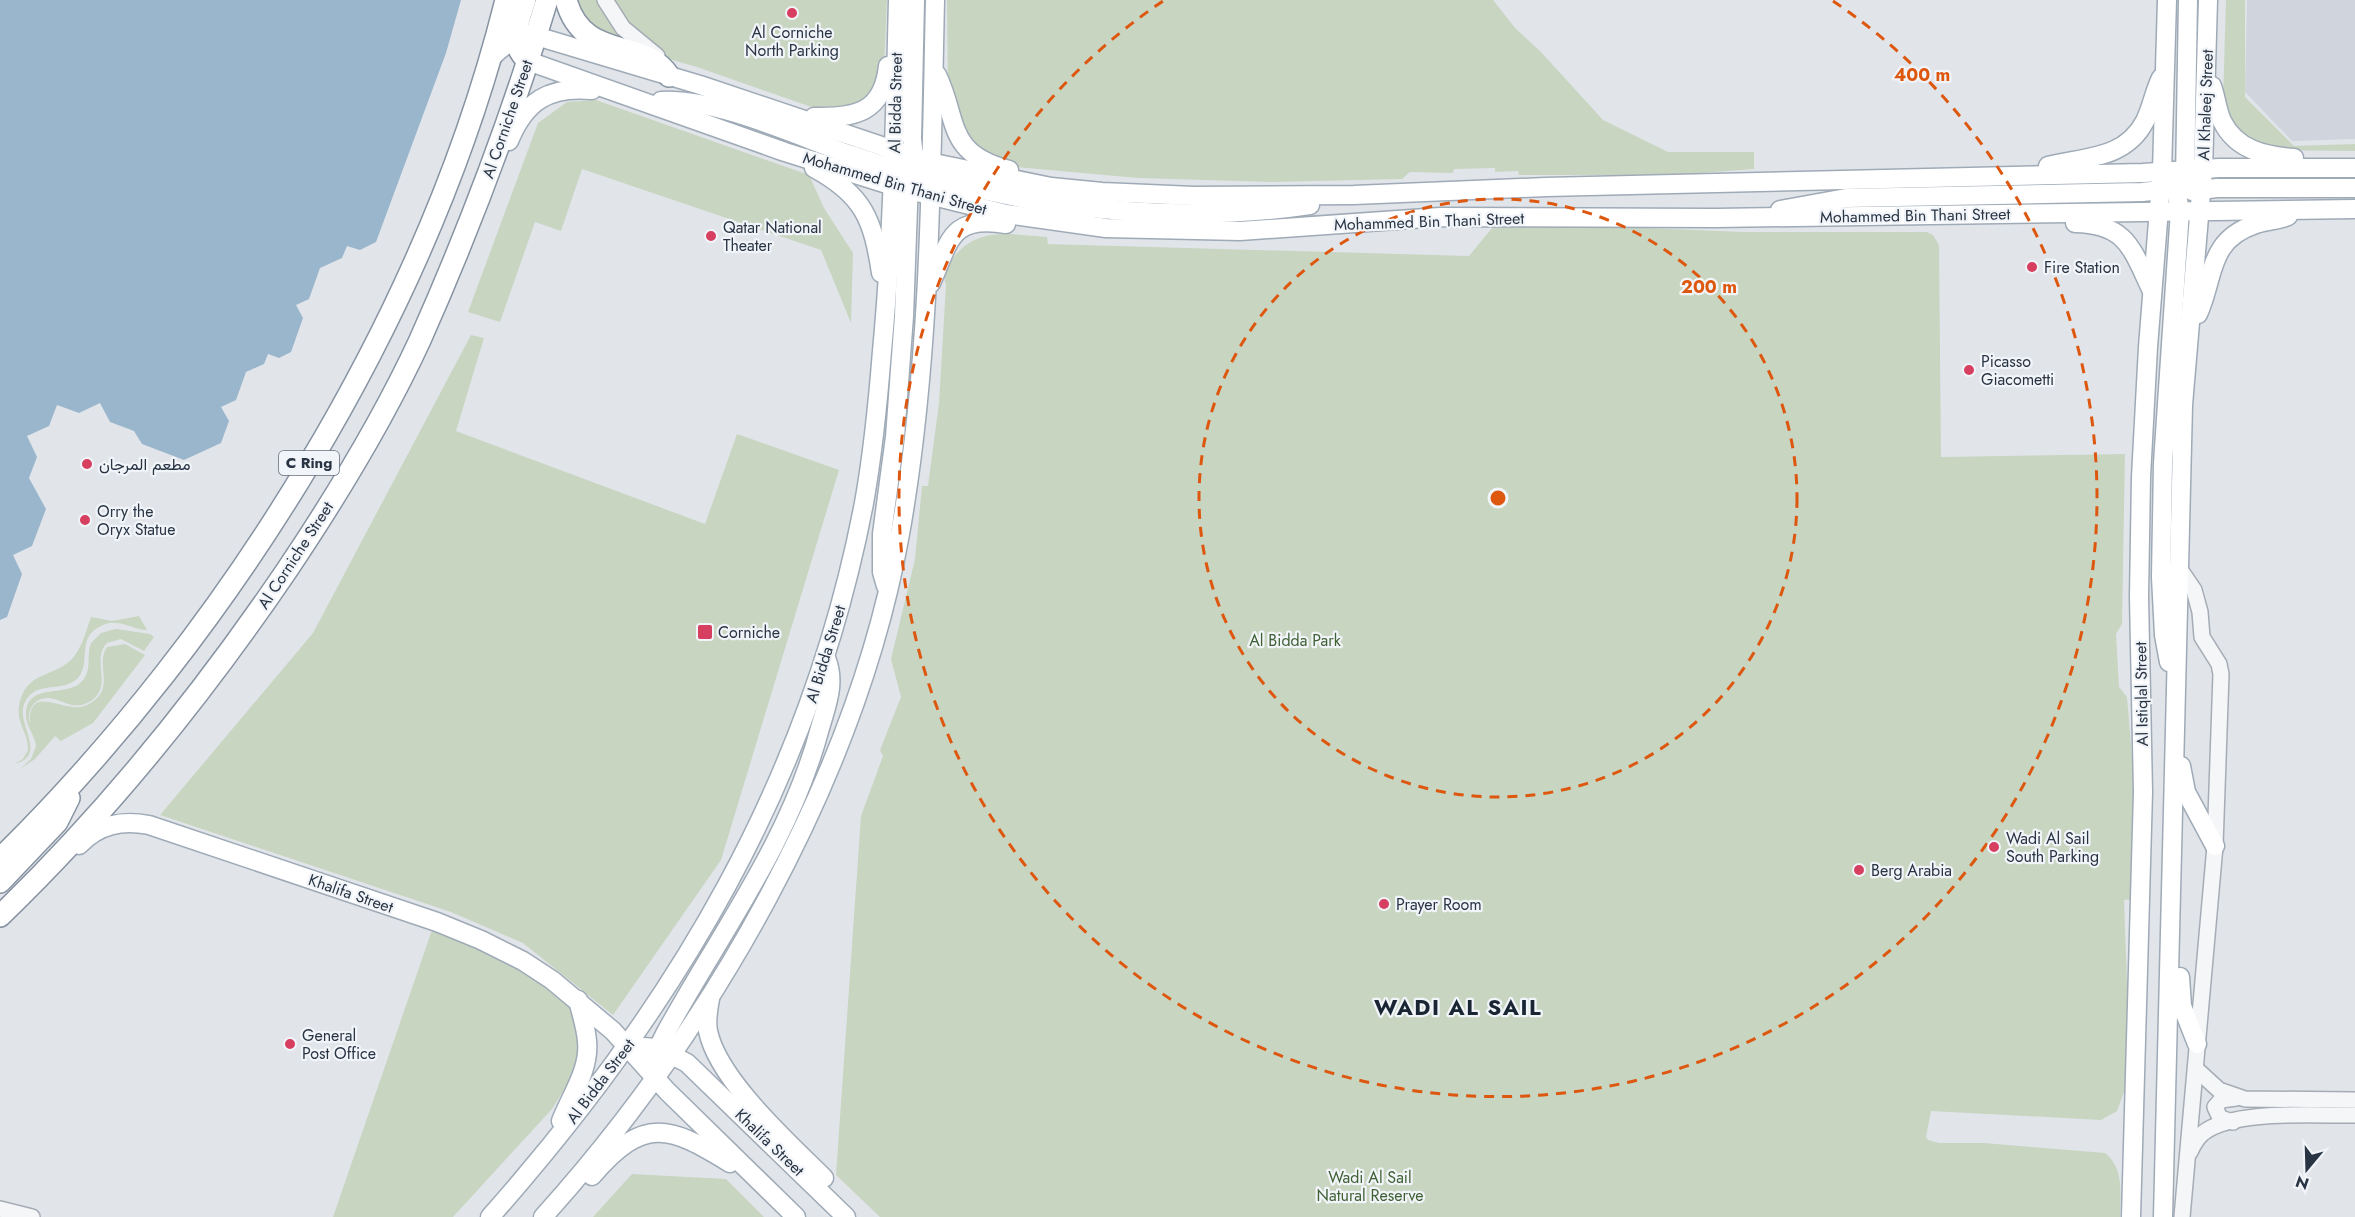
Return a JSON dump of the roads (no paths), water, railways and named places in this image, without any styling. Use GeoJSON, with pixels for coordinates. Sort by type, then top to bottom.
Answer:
{"type":"FeatureCollection","features":[{"type":"Feature","properties":{"kind":"highway","name":"C Ring"},"geometry":{"type":"LineString","coordinates":[[0,859],[74,783],[144,702],[221,599],[275,519],[327,433],[374,345],[413,261],[459,148],[490,59],[506,0]]}},
{"type":"Feature","properties":{"kind":"highway"},"geometry":{"type":"LineString","coordinates":[[525,0],[526,37]]}},
{"type":"Feature","properties":{"kind":"highway"},"geometry":{"type":"LineString","coordinates":[[528,61],[519,51],[547,0]]}},
{"type":"Feature","properties":{"kind":"highway"},"geometry":{"type":"LineString","coordinates":[[566,0],[572,17],[586,34],[602,43],[656,61],[669,76]]}},
{"type":"Feature","properties":{"kind":"highway","name":"Al Corniche Street"},"geometry":{"type":"LineString","coordinates":[[0,916],[55,862],[168,733],[258,612],[317,523],[368,438],[419,342],[484,185],[528,61]]}},
{"type":"Feature","properties":{"kind":"highway"},"geometry":{"type":"LineString","coordinates":[[0,882],[57,822],[74,783]]}},
{"type":"Feature","properties":{"kind":"main road","name":"Al Bidda Street"},"geometry":{"type":"LineString","coordinates":[[490,1217],[555,1140],[627,1046],[700,933],[753,838],[790,756],[826,658],[845,591],[864,500],[875,432],[886,304],[933,68],[935,0]]}},
{"type":"Feature","properties":{"kind":"main road"},"geometry":{"type":"LineString","coordinates":[[2162,171],[2167,69],[2167,0]]}},
{"type":"Feature","properties":{"kind":"main road"},"geometry":{"type":"LineString","coordinates":[[2176,677],[2165,644],[2161,566],[2164,443],[2182,190],[2188,0]]}},
{"type":"Feature","properties":{"kind":"main road","name":"Al Khaleej Street"},"geometry":{"type":"LineString","coordinates":[[2200,210],[2182,190],[2203,170],[2208,0]]}},
{"type":"Feature","properties":{"kind":"main road"},"geometry":{"type":"LineString","coordinates":[[793,116],[845,117],[865,110],[875,102],[882,92],[887,75],[890,33],[904,1]]}},
{"type":"Feature","properties":{"kind":"main road","name":"Al Bidda Street"},"geometry":{"type":"LineString","coordinates":[[664,1051],[712,991],[777,880],[820,793],[861,682],[888,591],[900,538],[913,451],[924,293],[912,174],[904,1]]}},
{"type":"Feature","properties":{"kind":"main road"},"geometry":{"type":"LineString","coordinates":[[490,59],[505,45],[526,37]]}},
{"type":"Feature","properties":{"kind":"main road","name":"Mohammed Bin Thani Street"},"geometry":{"type":"LineString","coordinates":[[526,37],[700,85],[793,116],[912,174],[1052,222],[1106,228],[1240,231],[1440,217],[1748,218],[2159,211]]}},
{"type":"Feature","properties":{"kind":"main road","name":"Mohammed Bin Thani Street"},"geometry":{"type":"LineString","coordinates":[[528,61],[785,152],[912,174],[1147,195],[1354,195],[2162,171]]}},
{"type":"Feature","properties":{"kind":"main road"},"geometry":{"type":"LineString","coordinates":[[933,68],[941,84],[953,127],[970,151],[990,164],[1028,176],[1051,187]]}},
{"type":"Feature","properties":{"kind":"main road"},"geometry":{"type":"LineString","coordinates":[[2031,175],[2044,167],[2109,153],[2128,142],[2144,123],[2157,85],[2167,69]]}},
{"type":"Feature","properties":{"kind":"main road"},"geometry":{"type":"LineString","coordinates":[[2207,77],[2223,123],[2244,146],[2273,156],[2355,166]]}},
{"type":"Feature","properties":{"kind":"main road"},"geometry":{"type":"LineString","coordinates":[[484,185],[496,174],[518,120],[537,100],[569,89],[615,92]]}},
{"type":"Feature","properties":{"kind":"main road"},"geometry":{"type":"LineString","coordinates":[[647,102],[676,100],[720,109],[912,174],[1049,203],[1160,213],[1258,212],[1317,204],[1354,195]]}},
{"type":"Feature","properties":{"kind":"main road"},"geometry":{"type":"LineString","coordinates":[[785,152],[847,189],[860,203],[875,238],[886,304]]}},
{"type":"Feature","properties":{"kind":"main road"},"geometry":{"type":"LineString","coordinates":[[2203,170],[2355,166]]}},
{"type":"Feature","properties":{"kind":"main road","name":"Al Istiqlal Street"},"geometry":{"type":"LineString","coordinates":[[2131,1217],[2143,792],[2139,608],[2140,516],[2152,291],[2159,211],[2182,190],[2162,171]]}},
{"type":"Feature","properties":{"kind":"main road"},"geometry":{"type":"LineString","coordinates":[[888,591],[882,572],[882,534],[895,437],[912,174]]}},
{"type":"Feature","properties":{"kind":"main road"},"geometry":{"type":"LineString","coordinates":[[1748,218],[1802,204],[1846,198],[2355,188]]}},
{"type":"Feature","properties":{"kind":"main road"},"geometry":{"type":"LineString","coordinates":[[2200,210],[2355,208]]}},
{"type":"Feature","properties":{"kind":"main road"},"geometry":{"type":"LineString","coordinates":[[2191,326],[2200,311],[2211,266],[2225,243],[2247,227],[2286,217],[2299,209]]}},
{"type":"Feature","properties":{"kind":"main road","name":"Al Istiqlal Street"},"geometry":{"type":"LineString","coordinates":[[2163,1217],[2183,405],[2200,210]]}},
{"type":"Feature","properties":{"kind":"main road"},"geometry":{"type":"LineString","coordinates":[[2030,212],[2053,220],[2093,224],[2116,231],[2133,249],[2152,291]]}},
{"type":"Feature","properties":{"kind":"main road"},"geometry":{"type":"LineString","coordinates":[[924,293],[946,244],[957,231],[984,222],[1027,227],[1052,222]]}},
{"type":"Feature","properties":{"kind":"main road"},"geometry":{"type":"LineString","coordinates":[[543,1217],[562,1196],[654,1076],[664,1051],[756,881],[802,786],[831,687],[830,668],[826,658]]}},
{"type":"Feature","properties":{"kind":"main road"},"geometry":{"type":"LineString","coordinates":[[2174,753],[2180,765],[2184,787],[2190,802],[2215,846]]}},
{"type":"Feature","properties":{"kind":"main road","name":"Khalifa Street"},"geometry":{"type":"LineString","coordinates":[[55,862],[70,854],[88,836],[104,827],[121,823],[149,825],[462,932],[523,961],[578,1000],[627,1046],[654,1076],[796,1217]]}},
{"type":"Feature","properties":{"kind":"main road"},"geometry":{"type":"LineString","coordinates":[[2170,958],[2180,975],[2182,1006],[2197,1044]]}},
{"type":"Feature","properties":{"kind":"main road"},"geometry":{"type":"LineString","coordinates":[[712,991],[708,1011],[708,1032],[730,1074],[748,1101],[836,1191],[847,1217]]}},
{"type":"Feature","properties":{"kind":"main road"},"geometry":{"type":"LineString","coordinates":[[555,1140],[586,1057],[588,1042],[578,1000]]}},
{"type":"Feature","properties":{"kind":"main road"},"geometry":{"type":"LineString","coordinates":[[627,1046],[664,1051]]}},
{"type":"Feature","properties":{"kind":"main road","name":"Khalifa Street"},"geometry":{"type":"LineString","coordinates":[[664,1051],[687,1063],[847,1217]]}},
{"type":"Feature","properties":{"kind":"main road"},"geometry":{"type":"LineString","coordinates":[[562,1196],[582,1188],[605,1161],[626,1144],[660,1132],[687,1137],[753,1175]]}},
{"type":"Feature","properties":{"kind":"street","name":"Mohammed Bin Thani Street"},"geometry":{"type":"LineString","coordinates":[[605,1],[613,16],[628,34],[700,85]]}},
{"type":"Feature","properties":{"kind":"street"},"geometry":{"type":"LineString","coordinates":[[2179,568],[2197,598],[2202,637],[2221,670],[2215,846],[2182,1217]]}},
{"type":"Feature","properties":{"kind":"street"},"geometry":{"type":"LineString","coordinates":[[2196,1069],[2218,1090],[2246,1098]]}},
{"type":"Feature","properties":{"kind":"street"},"geometry":{"type":"LineString","coordinates":[[2233,1122],[2220,1118],[2216,1104],[2225,1099],[2246,1098],[2355,1100]]}},
{"type":"Feature","properties":{"kind":"street"},"geometry":{"type":"LineString","coordinates":[[2188,1155],[2204,1133],[2233,1122],[2261,1117],[2355,1115]]}},
{"type":"Feature","properties":{"kind":"street"},"geometry":{"type":"LineString","coordinates":[[0,1209],[32,1217]]}},
{"type":"Feature","properties":{"kind":"water"},"geometry":{"type":"Polygon","coordinates":[[[0,0],[461,0],[446,53],[376,242],[360,250],[347,246],[342,258],[320,268],[309,299],[296,305],[303,318],[291,352],[279,358],[268,354],[264,364],[246,372],[236,400],[221,407],[229,421],[221,443],[184,460],[142,444],[134,431],[110,422],[100,403],[79,413],[57,405],[49,426],[27,436],[37,457],[29,478],[46,509],[32,546],[13,555],[22,574],[7,617],[0,620],[0,0]]]}},
{"type":"Feature","properties":{"kind":"place","name":"Al Corniche North Parking"},"geometry":{"type":"Point","coordinates":[792,13]}},
{"type":"Feature","properties":{"kind":"place","name":"Qatar National Theater"},"geometry":{"type":"Point","coordinates":[711,236]}},
{"type":"Feature","properties":{"kind":"place","name":"Fire Station"},"geometry":{"type":"Point","coordinates":[2032,267]}},
{"type":"Feature","properties":{"kind":"place","name":"Picasso Giacometti"},"geometry":{"type":"Point","coordinates":[1969,370]}},
{"type":"Feature","properties":{"kind":"place","name":"مطعم المرجان"},"geometry":{"type":"Point","coordinates":[87,464]}},
{"type":"Feature","properties":{"kind":"place","name":"Orry the Oryx Statue"},"geometry":{"type":"Point","coordinates":[85,520]}},
{"type":"Feature","properties":{"kind":"place","name":"Corniche"},"geometry":{"type":"Point","coordinates":[705,632]}},
{"type":"Feature","properties":{"kind":"place","name":"Wadi Al Sail South Parking"},"geometry":{"type":"Point","coordinates":[1994,847]}},
{"type":"Feature","properties":{"kind":"place","name":"Berg Arabia"},"geometry":{"type":"Point","coordinates":[1859,870]}},
{"type":"Feature","properties":{"kind":"place","name":"Prayer Room"},"geometry":{"type":"Point","coordinates":[1384,904]}},
{"type":"Feature","properties":{"kind":"place","name":"General Post Office"},"geometry":{"type":"Point","coordinates":[290,1044]}},
{"type":"Feature","properties":{"kind":"district","name":"WADI AL SAIL"},"geometry":{"type":"Point","coordinates":[1458,1007]}},
{"type":"Feature","properties":{"kind":"park label","name":"Al Bidda Park"},"geometry":{"type":"Point","coordinates":[1295,640]}},
{"type":"Feature","properties":{"kind":"park label","name":"Wadi Al Sail Natural Reserve"},"geometry":{"type":"Point","coordinates":[1370,1186]}}]}
